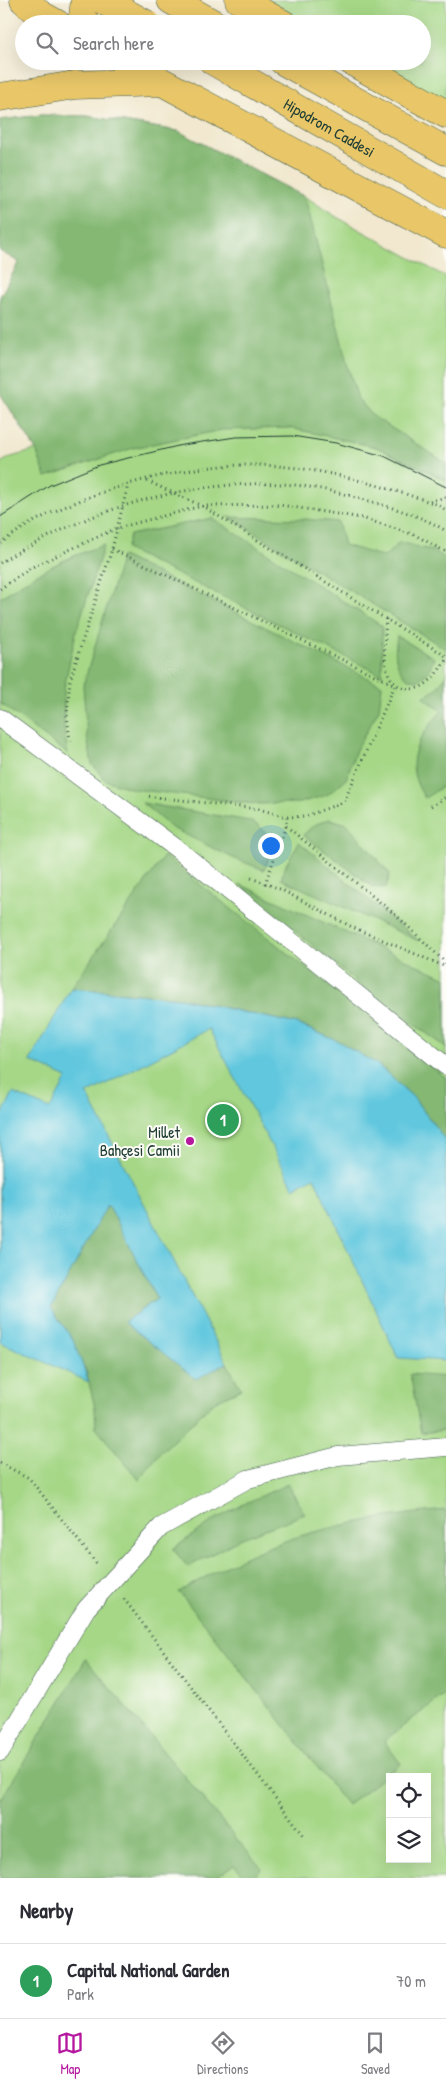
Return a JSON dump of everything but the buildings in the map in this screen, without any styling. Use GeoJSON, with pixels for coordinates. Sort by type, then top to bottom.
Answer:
{"type":"FeatureCollection","features":[{"type":"Feature","properties":{"kind":"main road"},"geometry":{"type":"LineString","coordinates":[[24,0],[43,15]]}},
{"type":"Feature","properties":{"kind":"main road"},"geometry":{"type":"LineString","coordinates":[[83,15],[85,0]]}},
{"type":"Feature","properties":{"kind":"main road"},"geometry":{"type":"LineString","coordinates":[[102,0],[130,15]]}},
{"type":"Feature","properties":{"kind":"main road"},"geometry":{"type":"LineString","coordinates":[[171,0],[198,15]]}},
{"type":"Feature","properties":{"kind":"main road"},"geometry":{"type":"LineString","coordinates":[[239,0],[266,15]]}},
{"type":"Feature","properties":{"kind":"main road"},"geometry":{"type":"LineString","coordinates":[[139,70],[446,234]]}},
{"type":"Feature","properties":{"kind":"main road","name":"Hipodrom Caddesi"},"geometry":{"type":"LineString","coordinates":[[228,70],[446,194]]}},
{"type":"Feature","properties":{"kind":"main road"},"geometry":{"type":"LineString","coordinates":[[298,70],[446,151]]}},
{"type":"Feature","properties":{"kind":"main road"},"geometry":{"type":"LineString","coordinates":[[367,70],[446,114]]}},
{"type":"Feature","properties":{"kind":"main road"},"geometry":{"type":"LineString","coordinates":[[0,97],[75,85],[160,82]]}},
{"type":"Feature","properties":{"kind":"street"},"geometry":{"type":"LineString","coordinates":[[0,718],[176,848],[446,1066]]}},
{"type":"Feature","properties":{"kind":"street"},"geometry":{"type":"LineString","coordinates":[[0,1752],[86,1609],[160,1528],[248,1479],[338,1456],[446,1447]]}},
{"type":"Feature","properties":{"kind":"path"},"geometry":{"type":"LineString","coordinates":[[0,543],[35,521],[87,498],[146,480],[198,470],[237,466],[286,468],[366,481],[428,501],[446,510]]}},
{"type":"Feature","properties":{"kind":"path"},"geometry":{"type":"LineString","coordinates":[[146,480],[202,506],[446,656]]}},
{"type":"Feature","properties":{"kind":"path"},"geometry":{"type":"LineString","coordinates":[[0,563],[70,524],[123,506],[173,493],[221,486],[280,484],[349,495],[403,511],[435,524],[446,531]]}},
{"type":"Feature","properties":{"kind":"path"},"geometry":{"type":"LineString","coordinates":[[71,745],[67,715],[70,680],[112,549],[128,485]]}},
{"type":"Feature","properties":{"kind":"path"},"geometry":{"type":"LineString","coordinates":[[428,501],[446,497]]}},
{"type":"Feature","properties":{"kind":"path"},"geometry":{"type":"LineString","coordinates":[[0,589],[32,567],[117,528],[202,506],[280,504],[362,518],[415,535],[446,552]]}},
{"type":"Feature","properties":{"kind":"path"},"geometry":{"type":"LineString","coordinates":[[112,549],[395,685],[410,690],[423,687],[435,676],[446,660]]}},
{"type":"Feature","properties":{"kind":"path"},"geometry":{"type":"LineString","coordinates":[[386,619],[385,654],[387,672],[395,685]]}},
{"type":"Feature","properties":{"kind":"path"},"geometry":{"type":"LineString","coordinates":[[142,795],[259,810],[287,817],[306,816],[344,802],[395,685]]}},
{"type":"Feature","properties":{"kind":"path"},"geometry":{"type":"LineString","coordinates":[[431,806],[446,797]]}},
{"type":"Feature","properties":{"kind":"path"},"geometry":{"type":"LineString","coordinates":[[264,884],[286,826],[287,817]]}},
{"type":"Feature","properties":{"kind":"path"},"geometry":{"type":"LineString","coordinates":[[286,826],[397,916],[446,963]]}},
{"type":"Feature","properties":{"kind":"path"},"geometry":{"type":"LineString","coordinates":[[247,876],[280,889],[352,927],[446,967]]}},
{"type":"Feature","properties":{"kind":"path"},"geometry":{"type":"LineString","coordinates":[[0,1463],[29,1478],[111,1582],[305,1837]]}},
{"type":"Feature","properties":{"kind":"green space"},"geometry":{"type":"Polygon","coordinates":[[[239,0],[446,0],[446,114],[367,70],[431,70],[431,15],[266,15],[239,0]]]}},
{"type":"Feature","properties":{"kind":"green space"},"geometry":{"type":"Polygon","coordinates":[[[41,115],[87,116],[178,131],[309,199],[333,215],[446,277],[446,1878],[0,1878],[0,463],[11,457],[36,450],[0,393],[0,297],[19,262],[0,251],[0,120],[41,115]]]}},
{"type":"Feature","properties":{"kind":"green space"},"geometry":{"type":"Polygon","coordinates":[[[41,115],[87,116],[178,131],[305,197],[348,367],[358,399],[373,416],[446,463],[446,480],[376,447],[290,428],[222,430],[133,448],[46,477],[36,450],[0,393],[0,297],[19,262],[0,251],[0,120],[41,115]]]}},
{"type":"Feature","properties":{"kind":"green space"},"geometry":{"type":"Polygon","coordinates":[[[229,517],[338,522],[344,545],[384,557],[400,542],[434,551],[446,559],[446,649],[229,517]]]}},
{"type":"Feature","properties":{"kind":"green space"},"geometry":{"type":"Polygon","coordinates":[[[212,518],[382,626],[382,675],[126,549],[130,535],[212,518]]]}},
{"type":"Feature","properties":{"kind":"green space"},"geometry":{"type":"Polygon","coordinates":[[[104,545],[76,632],[64,688],[64,731],[68,754],[0,703],[0,598],[50,567],[104,545]]]}},
{"type":"Feature","properties":{"kind":"green space"},"geometry":{"type":"Polygon","coordinates":[[[122,556],[382,685],[379,709],[356,750],[346,779],[327,795],[299,803],[255,804],[133,789],[105,780],[92,764],[87,736],[83,686],[122,556]]]}},
{"type":"Feature","properties":{"kind":"green space"},"geometry":{"type":"Polygon","coordinates":[[[397,636],[434,658],[429,671],[419,680],[408,679],[400,669],[395,654],[397,636]]]}},
{"type":"Feature","properties":{"kind":"green space"},"geometry":{"type":"Polygon","coordinates":[[[446,676],[446,784],[425,798],[414,773],[415,751],[425,731],[442,711],[423,697],[435,690],[446,676]]]}},
{"type":"Feature","properties":{"kind":"green space"},"geometry":{"type":"Polygon","coordinates":[[[142,803],[250,821],[258,825],[267,836],[270,848],[264,870],[233,858],[172,828],[142,803]]]}},
{"type":"Feature","properties":{"kind":"green space"},"geometry":{"type":"Polygon","coordinates":[[[330,819],[347,824],[390,874],[386,888],[373,887],[303,835],[314,825],[330,819]]]}},
{"type":"Feature","properties":{"kind":"green space"},"geometry":{"type":"Polygon","coordinates":[[[299,842],[419,941],[281,879],[287,863],[299,842]]]}},
{"type":"Feature","properties":{"kind":"green space"},"geometry":{"type":"Polygon","coordinates":[[[164,856],[446,1078],[446,1141],[413,1097],[378,1065],[340,1042],[297,1024],[180,998],[71,988],[164,856]]]}},
{"type":"Feature","properties":{"kind":"green space"},"geometry":{"type":"Polygon","coordinates":[[[239,884],[446,978],[446,1047],[371,994],[239,884]]]}},
{"type":"Feature","properties":{"kind":"green space"},"geometry":{"type":"Polygon","coordinates":[[[108,1203],[157,1299],[124,1322],[196,1378],[227,1363],[241,1389],[214,1402],[160,1453],[139,1480],[96,1428],[95,1408],[86,1370],[51,1308],[108,1203]]]}},
{"type":"Feature","properties":{"kind":"green space"},"geometry":{"type":"Polygon","coordinates":[[[410,1374],[446,1377],[446,1430],[421,1433],[410,1374]]]}},
{"type":"Feature","properties":{"kind":"green space"},"geometry":{"type":"Polygon","coordinates":[[[288,1484],[305,1514],[242,1538],[188,1567],[173,1549],[214,1520],[288,1484]]]}},
{"type":"Feature","properties":{"kind":"green space"},"geometry":{"type":"Polygon","coordinates":[[[446,1510],[446,1693],[384,1741],[401,1764],[389,1773],[386,1773],[386,1775],[347,1805],[179,1592],[242,1559],[284,1541],[329,1528],[401,1515],[446,1510]]]}},
{"type":"Feature","properties":{"kind":"green space"},"geometry":{"type":"Polygon","coordinates":[[[86,1659],[262,1869],[253,1878],[245,1878],[234,1865],[216,1878],[0,1878],[0,1801],[86,1659]]]}},
{"type":"Feature","properties":{"kind":"water"},"geometry":{"type":"Polygon","coordinates":[[[71,988],[180,998],[297,1024],[340,1042],[378,1065],[413,1097],[446,1141],[446,1361],[398,1358],[314,1177],[294,1188],[209,1029],[87,1094],[227,1363],[196,1379],[124,1322],[157,1299],[108,1204],[51,1308],[73,1340],[89,1382],[0,1342],[0,1119],[13,1093],[50,1109],[67,1078],[30,1061],[71,988]]]}},
{"type":"Feature","properties":{"kind":"tram line"},"geometry":{"type":"LineString","coordinates":[[0,517],[50,485],[99,465],[182,445],[236,437],[292,436],[336,443],[384,456],[446,487]]}},
{"type":"Feature","properties":{"kind":"place","name":"Capital National Garden"},"geometry":{"type":"Point","coordinates":[223,1120]}},
{"type":"Feature","properties":{"kind":"place","name":"Millet Bahçesi Camii"},"geometry":{"type":"Point","coordinates":[190,1141]}}]}
